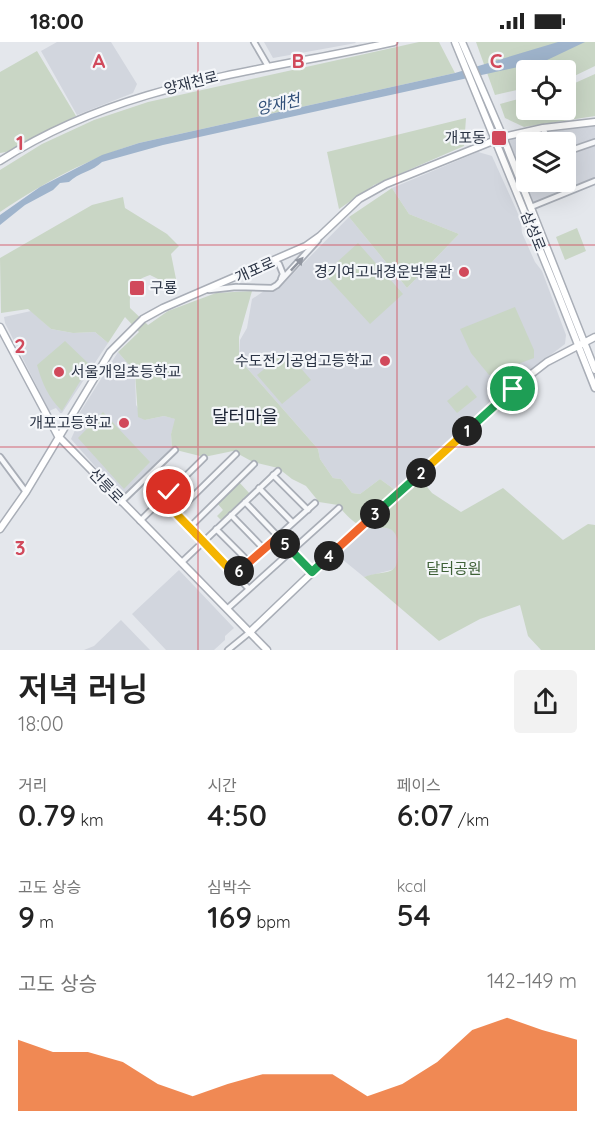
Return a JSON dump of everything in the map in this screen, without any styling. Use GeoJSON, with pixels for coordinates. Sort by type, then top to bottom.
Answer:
{"type":"FeatureCollection","features":[{"type":"Feature","properties":{"kind":"street"},"geometry":{"type":"LineString","coordinates":[[254,42],[268,66]]}},
{"type":"Feature","properties":{"kind":"street","name":"양재천로"},"geometry":{"type":"LineString","coordinates":[[0,161],[69,123],[118,103],[199,80],[392,42]]}},
{"type":"Feature","properties":{"kind":"street","name":"삼성로"},"geometry":{"type":"LineString","coordinates":[[455,42],[581,343],[595,370]]}},
{"type":"Feature","properties":{"kind":"street","name":"삼성로"},"geometry":{"type":"LineString","coordinates":[[462,42],[516,169]]}},
{"type":"Feature","properties":{"kind":"street","name":"개포로"},"geometry":{"type":"LineString","coordinates":[[0,529],[26,492],[110,352],[128,332],[153,313],[306,246],[369,193],[503,137],[543,128],[595,122]]}},
{"type":"Feature","properties":{"kind":"street"},"geometry":{"type":"LineString","coordinates":[[543,128],[545,132]]}},
{"type":"Feature","properties":{"kind":"street"},"geometry":{"type":"LineString","coordinates":[[576,149],[595,142]]}},
{"type":"Feature","properties":{"kind":"street"},"geometry":{"type":"LineString","coordinates":[[0,155],[9,156]]}},
{"type":"Feature","properties":{"kind":"street"},"geometry":{"type":"LineString","coordinates":[[576,189],[595,181]]}},
{"type":"Feature","properties":{"kind":"street","name":"삼성로"},"geometry":{"type":"LineString","coordinates":[[525,192],[581,343],[595,388]]}},
{"type":"Feature","properties":{"kind":"street"},"geometry":{"type":"LineString","coordinates":[[531,207],[569,192]]}},
{"type":"Feature","properties":{"kind":"street"},"geometry":{"type":"LineString","coordinates":[[207,291],[236,287],[272,288],[280,282],[320,236]]}},
{"type":"Feature","properties":{"kind":"street"},"geometry":{"type":"LineString","coordinates":[[275,261],[279,264],[283,274],[280,282]]}},
{"type":"Feature","properties":{"kind":"street","name":"선릉로"},"geometry":{"type":"LineString","coordinates":[[0,327],[58,436],[267,650]]}},
{"type":"Feature","properties":{"kind":"street"},"geometry":{"type":"LineString","coordinates":[[228,650],[525,379],[547,362],[595,337]]}},
{"type":"Feature","properties":{"kind":"street"},"geometry":{"type":"LineString","coordinates":[[121,502],[175,450]]}},
{"type":"Feature","properties":{"kind":"street"},"geometry":{"type":"LineString","coordinates":[[176,513],[236,454]]}},
{"type":"Feature","properties":{"kind":"street"},"geometry":{"type":"LineString","coordinates":[[0,457],[26,492]]}},
{"type":"Feature","properties":{"kind":"street"},"geometry":{"type":"LineString","coordinates":[[140,521],[204,458]]}},
{"type":"Feature","properties":{"kind":"street"},"geometry":{"type":"LineString","coordinates":[[189,528],[254,464]]}},
{"type":"Feature","properties":{"kind":"street"},"geometry":{"type":"LineString","coordinates":[[182,562],[275,472],[308,510]]}},
{"type":"Feature","properties":{"kind":"street"},"geometry":{"type":"LineString","coordinates":[[259,488],[293,523]]}},
{"type":"Feature","properties":{"kind":"street"},"geometry":{"type":"LineString","coordinates":[[162,499],[249,590]]}},
{"type":"Feature","properties":{"kind":"street"},"geometry":{"type":"LineString","coordinates":[[245,502],[312,572]]}},
{"type":"Feature","properties":{"kind":"street"},"geometry":{"type":"LineString","coordinates":[[235,575],[315,503]]}},
{"type":"Feature","properties":{"kind":"street"},"geometry":{"type":"LineString","coordinates":[[227,609],[339,508]]}},
{"type":"Feature","properties":{"kind":"street"},"geometry":{"type":"LineString","coordinates":[[231,515],[264,549]]}},
{"type":"Feature","properties":{"kind":"street"},"geometry":{"type":"LineString","coordinates":[[216,529],[249,562]]}},
{"type":"Feature","properties":{"kind":"shaded area"},"geometry":{"type":"Polygon","coordinates":[[[57,42],[111,42],[137,84],[133,93],[77,115],[41,51],[57,42]]]}},
{"type":"Feature","properties":{"kind":"shaded area"},"geometry":{"type":"Polygon","coordinates":[[[264,42],[355,42],[356,43],[273,58],[264,42]]]}},
{"type":"Feature","properties":{"kind":"shaded area"},"geometry":{"type":"Polygon","coordinates":[[[595,125],[595,180],[576,188],[576,132],[550,132],[595,125]]]}},
{"type":"Feature","properties":{"kind":"shaded area"},"geometry":{"type":"Polygon","coordinates":[[[516,137],[516,165],[505,139],[516,137]]]}},
{"type":"Feature","properties":{"kind":"shaded area"},"geometry":{"type":"Polygon","coordinates":[[[478,152],[492,156],[521,221],[522,233],[535,262],[542,271],[566,335],[565,344],[523,376],[395,490],[380,479],[360,494],[352,493],[341,479],[333,478],[320,459],[318,449],[239,359],[240,340],[247,328],[252,299],[267,289],[282,285],[349,217],[407,288],[459,234],[409,214],[392,188],[478,152]]]}},
{"type":"Feature","properties":{"kind":"shaded area"},"geometry":{"type":"Polygon","coordinates":[[[527,192],[565,192],[533,205],[527,192]]]}},
{"type":"Feature","properties":{"kind":"shaded area","name":"서울개일초등학교"},"geometry":{"type":"Polygon","coordinates":[[[31,311],[51,329],[73,333],[95,332],[108,343],[62,413],[56,408],[49,411],[5,323],[4,317],[31,311]]]}},
{"type":"Feature","properties":{"kind":"shaded area","name":"개포고등학교"},"geometry":{"type":"Polygon","coordinates":[[[118,352],[135,372],[136,405],[145,420],[164,416],[176,419],[171,434],[172,449],[123,498],[71,439],[76,428],[72,425],[118,352]]]}},
{"type":"Feature","properties":{"kind":"shaded area"},"geometry":{"type":"Polygon","coordinates":[[[388,527],[396,533],[398,541],[398,564],[395,569],[364,577],[337,555],[364,528],[388,527]]]}},
{"type":"Feature","properties":{"kind":"shaded area"},"geometry":{"type":"Polygon","coordinates":[[[179,570],[234,628],[214,650],[166,650],[132,614],[179,570]]]}},
{"type":"Feature","properties":{"kind":"shaded area"},"geometry":{"type":"Polygon","coordinates":[[[121,620],[150,650],[84,650],[94,646],[121,620]]]}},
{"type":"Feature","properties":{"kind":"green space"},"geometry":{"type":"Polygon","coordinates":[[[419,42],[439,42],[455,73],[139,143],[67,172],[0,212],[0,170],[42,144],[94,120],[148,102],[419,42]]]}},
{"type":"Feature","properties":{"kind":"green space"},"geometry":{"type":"Polygon","coordinates":[[[476,42],[595,42],[595,66],[576,75],[576,60],[516,60],[516,90],[495,95],[476,42]]]}},
{"type":"Feature","properties":{"kind":"green space"},"geometry":{"type":"Polygon","coordinates":[[[37,51],[76,116],[0,153],[0,72],[37,51]]]}},
{"type":"Feature","properties":{"kind":"green space"},"geometry":{"type":"Polygon","coordinates":[[[595,74],[595,116],[576,119],[576,83],[595,74]]]}},
{"type":"Feature","properties":{"kind":"green space"},"geometry":{"type":"Polygon","coordinates":[[[516,100],[516,120],[569,120],[524,127],[505,118],[500,104],[516,100]]]}},
{"type":"Feature","properties":{"kind":"green space"},"geometry":{"type":"Polygon","coordinates":[[[466,118],[464,146],[374,185],[339,209],[327,152],[466,118]]]}},
{"type":"Feature","properties":{"kind":"green space"},"geometry":{"type":"Polygon","coordinates":[[[392,188],[409,214],[459,234],[407,288],[349,217],[392,188]]]}},
{"type":"Feature","properties":{"kind":"green space","name":"달터공원"},"geometry":{"type":"Polygon","coordinates":[[[123,197],[125,208],[167,234],[179,246],[171,254],[178,289],[150,275],[144,277],[133,287],[130,308],[148,325],[168,311],[216,293],[252,291],[239,337],[239,359],[318,449],[320,459],[333,478],[341,479],[352,493],[360,494],[380,479],[395,490],[419,477],[432,493],[461,512],[503,488],[563,540],[588,524],[595,525],[595,650],[541,650],[528,636],[520,605],[480,619],[439,641],[364,577],[395,568],[398,543],[392,530],[359,525],[338,505],[319,502],[306,486],[278,468],[253,462],[233,451],[204,457],[172,449],[171,434],[175,419],[164,416],[145,420],[138,417],[135,372],[118,352],[139,332],[125,317],[108,343],[95,332],[73,333],[51,329],[28,309],[1,313],[0,258],[92,205],[123,197]]]}},
{"type":"Feature","properties":{"kind":"green space"},"geometry":{"type":"Polygon","coordinates":[[[577,228],[586,251],[565,260],[556,237],[577,228]]]}},
{"type":"Feature","properties":{"kind":"green space"},"geometry":{"type":"Polygon","coordinates":[[[358,243],[403,294],[370,324],[324,274],[358,243]]]}},
{"type":"Feature","properties":{"kind":"green space"},"geometry":{"type":"Polygon","coordinates":[[[515,307],[534,350],[534,358],[489,375],[471,353],[460,329],[515,307]]]}},
{"type":"Feature","properties":{"kind":"green space"},"geometry":{"type":"Polygon","coordinates":[[[65,341],[90,365],[62,411],[46,390],[37,365],[65,341]]]}},
{"type":"Feature","properties":{"kind":"green space"},"geometry":{"type":"Polygon","coordinates":[[[286,351],[311,380],[282,404],[257,375],[286,351]]]}},
{"type":"Feature","properties":{"kind":"green space"},"geometry":{"type":"Polygon","coordinates":[[[467,385],[477,397],[457,413],[447,401],[467,385]]]}},
{"type":"Feature","properties":{"kind":"green space"},"geometry":{"type":"Polygon","coordinates":[[[103,412],[150,462],[124,489],[78,438],[103,412]]]}},
{"type":"Feature","properties":{"kind":"green space"},"geometry":{"type":"Polygon","coordinates":[[[239,482],[250,494],[222,521],[217,516],[223,510],[217,503],[239,482]]]}},
{"type":"Feature","properties":{"kind":"water"},"geometry":{"type":"Polygon","coordinates":[[[558,42],[585,42],[547,60],[516,60],[516,67],[163,145],[102,162],[69,182],[60,183],[53,190],[25,205],[0,225],[0,215],[40,187],[102,155],[139,143],[455,73],[558,42]]]}},
{"type":"Feature","properties":{"kind":"place","name":"개포동"},"geometry":{"type":"Point","coordinates":[499,138]}},
{"type":"Feature","properties":{"kind":"place","name":"경기여고내경운박물관"},"geometry":{"type":"Point","coordinates":[464,272]}},
{"type":"Feature","properties":{"kind":"place","name":"구룡"},"geometry":{"type":"Point","coordinates":[137,288]}},
{"type":"Feature","properties":{"kind":"place","name":"수도전기공업고등학교"},"geometry":{"type":"Point","coordinates":[385,361]}},
{"type":"Feature","properties":{"kind":"place","name":"서울개일초등학교"},"geometry":{"type":"Point","coordinates":[59,372]}},
{"type":"Feature","properties":{"kind":"place","name":"개포고등학교"},"geometry":{"type":"Point","coordinates":[124,423]}},
{"type":"Feature","properties":{"kind":"district","name":"달터마을"},"geometry":{"type":"Point","coordinates":[245,417]}},
{"type":"Feature","properties":{"kind":"route"},"geometry":{"type":"LineString","coordinates":[[169,492],[162,499],[235,575],[278,537],[312,572],[513,389]]}},
{"type":"Feature","properties":{"kind":"water label","name":"양재천"},"geometry":{"type":"Point","coordinates":[278,104]}}]}
